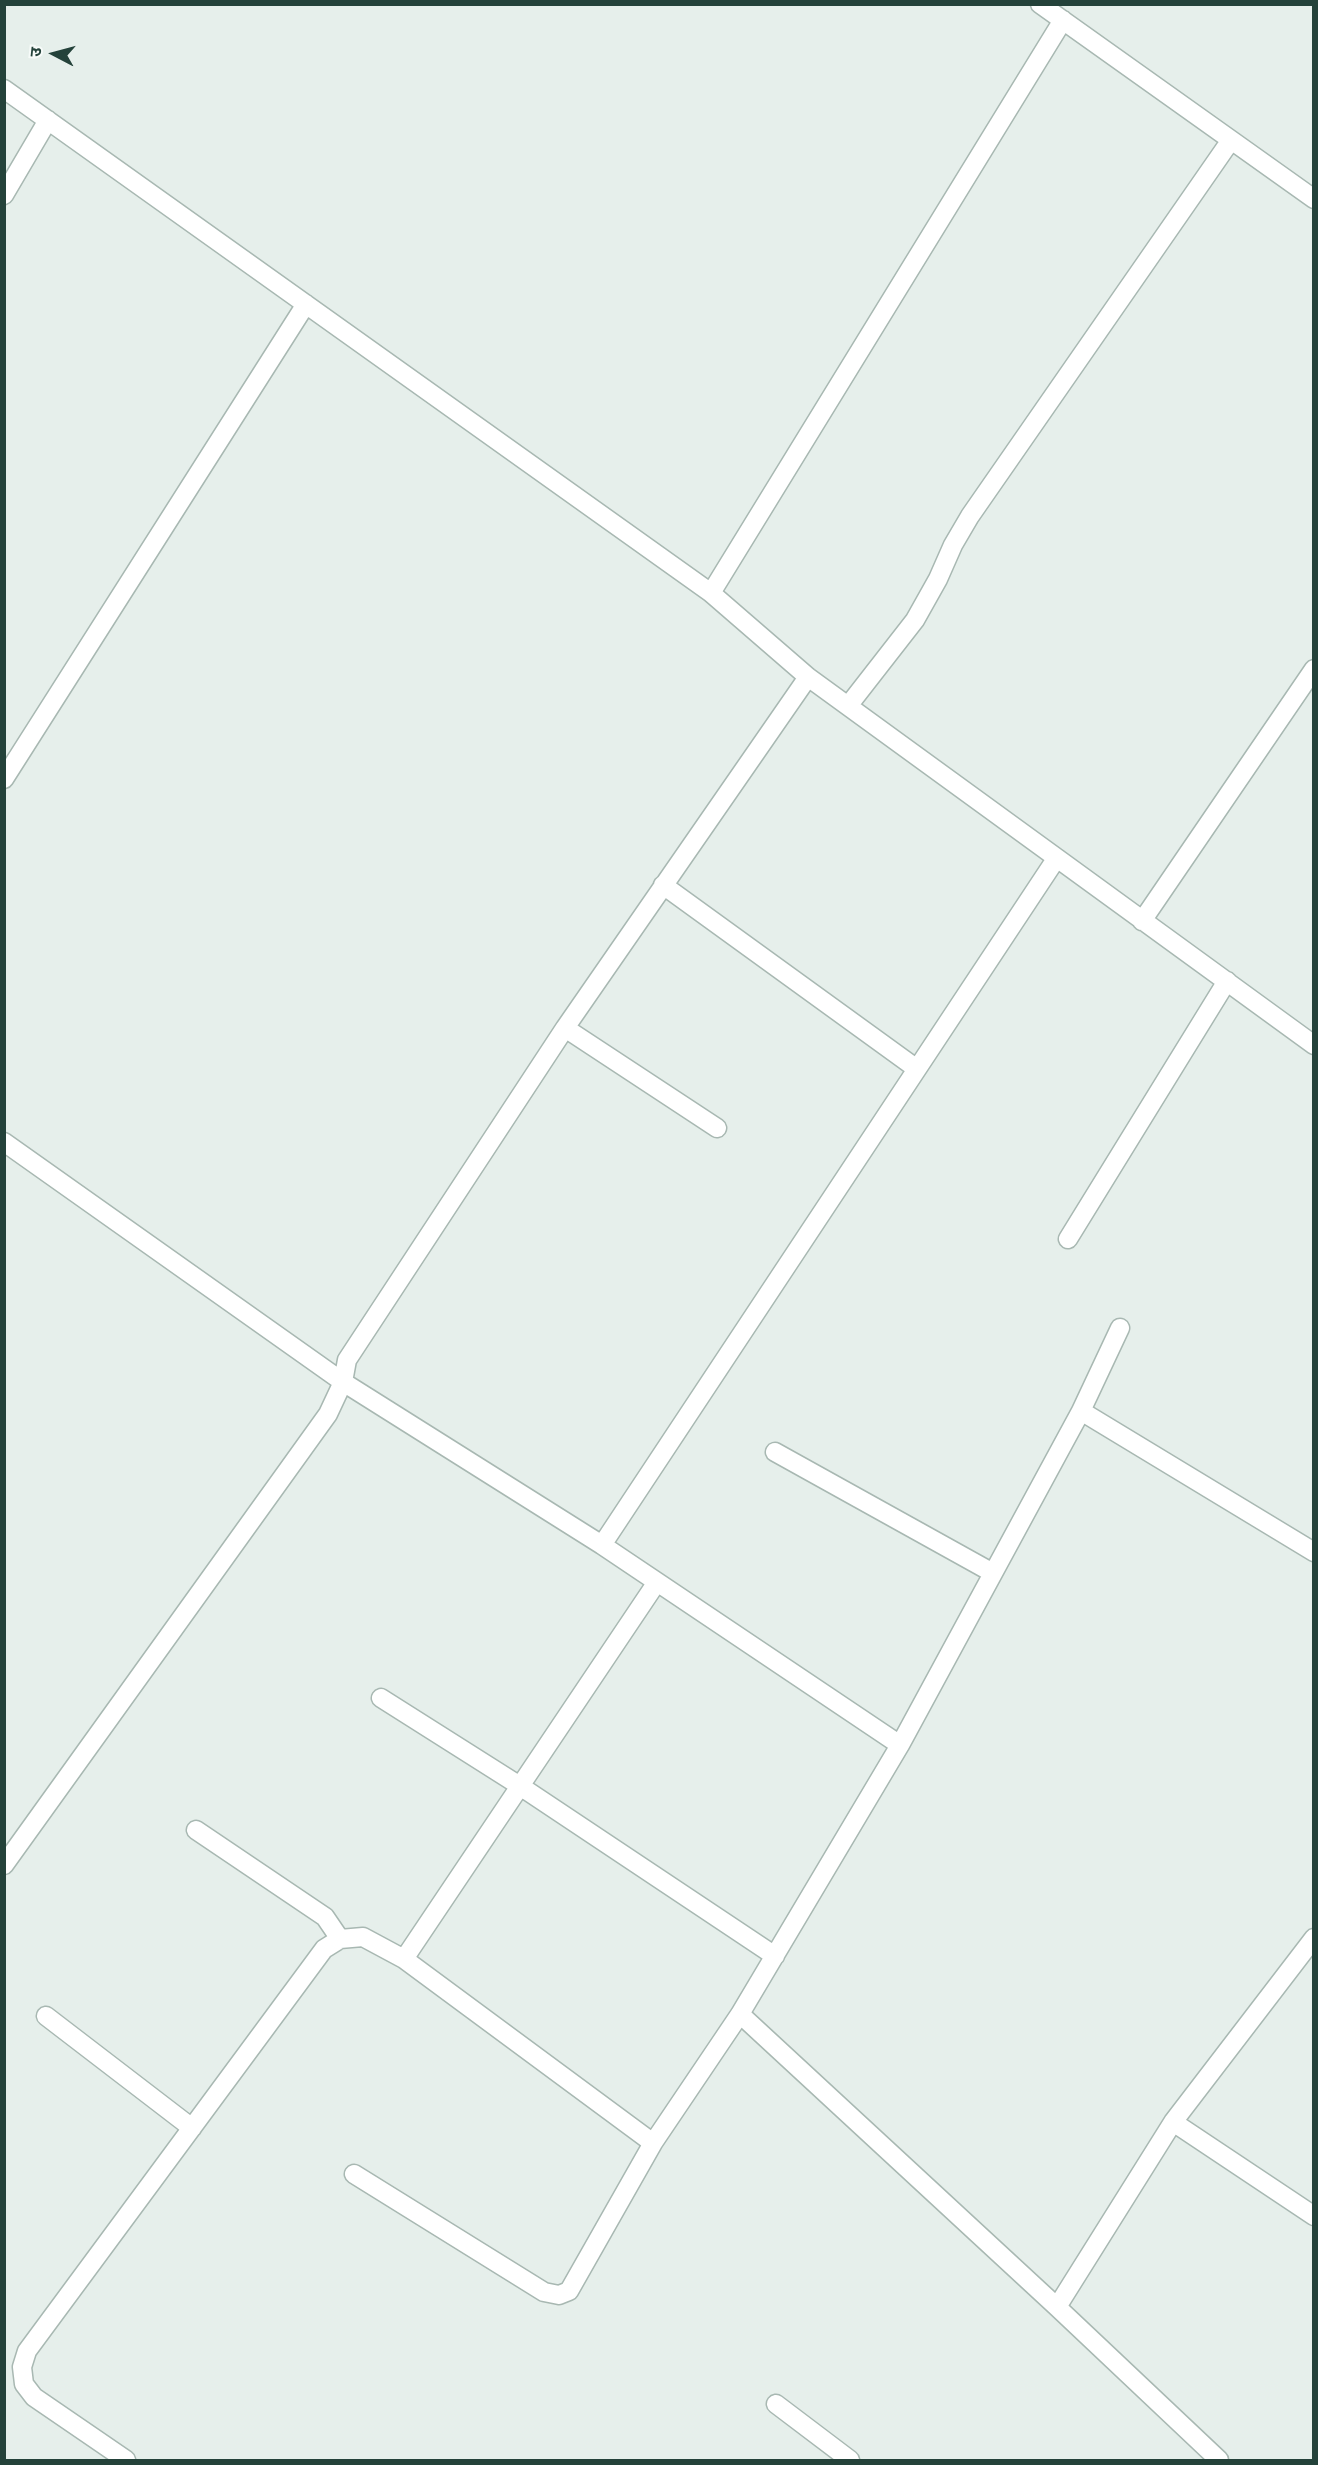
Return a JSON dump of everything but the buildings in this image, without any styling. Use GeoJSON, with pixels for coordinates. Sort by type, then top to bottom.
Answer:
{"type":"FeatureCollection","features":[{"type":"Feature","properties":{"kind":"street"},"geometry":{"type":"LineString","coordinates":[[1040,4],[1314,199]]}},
{"type":"Feature","properties":{"kind":"street"},"geometry":{"type":"LineString","coordinates":[[711,593],[1063,20]]}},
{"type":"Feature","properties":{"kind":"street"},"geometry":{"type":"LineString","coordinates":[[4,89],[711,593],[808,677],[1314,1045]]}},
{"type":"Feature","properties":{"kind":"street"},"geometry":{"type":"LineString","coordinates":[[4,195],[48,120]]}},
{"type":"Feature","properties":{"kind":"street"},"geometry":{"type":"LineString","coordinates":[[848,706],[915,621],[938,579],[953,544],[970,516],[1230,140]]}},
{"type":"Feature","properties":{"kind":"street"},"geometry":{"type":"LineString","coordinates":[[4,779],[306,304]]}},
{"type":"Feature","properties":{"kind":"street"},"geometry":{"type":"LineString","coordinates":[[1142,921],[1314,669]]}},
{"type":"Feature","properties":{"kind":"street"},"geometry":{"type":"LineString","coordinates":[[4,1865],[328,1414],[343,1382],[347,1360],[565,1028],[808,677]]}},
{"type":"Feature","properties":{"kind":"street"},"geometry":{"type":"LineString","coordinates":[[602,1545],[1056,858]]}},
{"type":"Feature","properties":{"kind":"street"},"geometry":{"type":"LineString","coordinates":[[663,885],[917,1069]]}},
{"type":"Feature","properties":{"kind":"street"},"geometry":{"type":"LineString","coordinates":[[1068,1239],[1227,981]]}},
{"type":"Feature","properties":{"kind":"street"},"geometry":{"type":"LineString","coordinates":[[565,1028],[717,1128]]}},
{"type":"Feature","properties":{"kind":"street"},"geometry":{"type":"LineString","coordinates":[[4,1142],[343,1382],[602,1545],[900,1745]]}},
{"type":"Feature","properties":{"kind":"street"},"geometry":{"type":"LineString","coordinates":[[354,2174],[544,2292],[559,2295],[569,2291],[653,2143],[740,2014],[900,1745],[1081,1411],[1120,1328]]}},
{"type":"Feature","properties":{"kind":"street"},"geometry":{"type":"LineString","coordinates":[[1081,1411],[1314,1552]]}},
{"type":"Feature","properties":{"kind":"street"},"geometry":{"type":"LineString","coordinates":[[775,1452],[993,1573]]}},
{"type":"Feature","properties":{"kind":"street"},"geometry":{"type":"LineString","coordinates":[[404,1959],[657,1582]]}},
{"type":"Feature","properties":{"kind":"street"},"geometry":{"type":"LineString","coordinates":[[381,1698],[520,1786],[775,1956]]}},
{"type":"Feature","properties":{"kind":"street"},"geometry":{"type":"LineString","coordinates":[[196,1830],[325,1917],[340,1939]]}},
{"type":"Feature","properties":{"kind":"street"},"geometry":{"type":"LineString","coordinates":[[126,2460],[34,2397],[24,2384],[22,2367],[27,2351],[324,1949],[340,1939],[363,1937],[404,1959],[653,2143]]}},
{"type":"Feature","properties":{"kind":"street"},"geometry":{"type":"LineString","coordinates":[[1057,2307],[1173,2122],[1314,1938]]}},
{"type":"Feature","properties":{"kind":"street"},"geometry":{"type":"LineString","coordinates":[[740,2014],[1057,2307],[1198,2454],[1219,2460]]}},
{"type":"Feature","properties":{"kind":"street"},"geometry":{"type":"LineString","coordinates":[[46,2016],[192,2128]]}},
{"type":"Feature","properties":{"kind":"street"},"geometry":{"type":"LineString","coordinates":[[1173,2122],[1314,2216]]}},
{"type":"Feature","properties":{"kind":"street"},"geometry":{"type":"LineString","coordinates":[[776,2404],[850,2460]]}}]}
